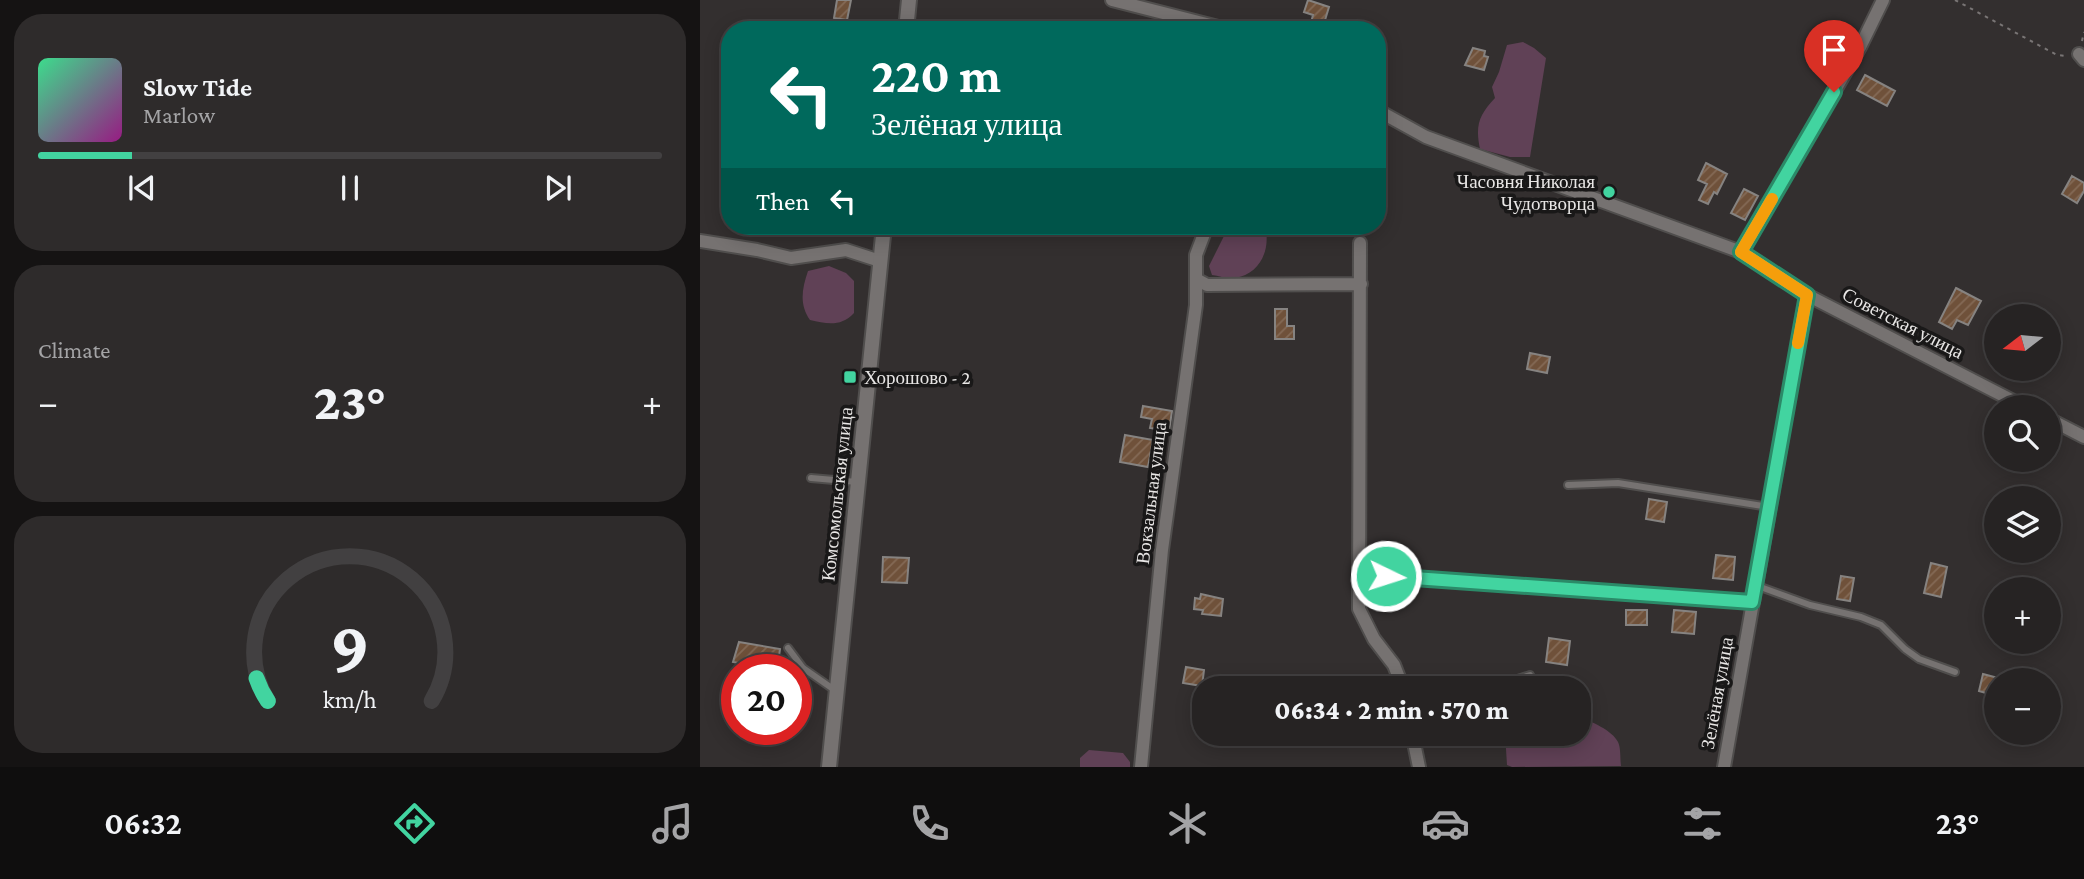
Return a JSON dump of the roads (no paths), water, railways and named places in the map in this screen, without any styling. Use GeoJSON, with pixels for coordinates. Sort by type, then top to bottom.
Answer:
{"type":"FeatureCollection","features":[{"type":"Feature","properties":{"kind":"street"},"geometry":{"type":"LineString","coordinates":[[907,21],[909,0]]}},
{"type":"Feature","properties":{"kind":"street"},"geometry":{"type":"LineString","coordinates":[[1112,0],[1195,21]]}},
{"type":"Feature","properties":{"kind":"street"},"geometry":{"type":"LineString","coordinates":[[1741,252],[1860,47],[1883,0]]}},
{"type":"Feature","properties":{"kind":"street","name":"Советская улица"},"geometry":{"type":"LineString","coordinates":[[1386,115],[1426,137],[1741,252],[1807,295],[2002,395]]}},
{"type":"Feature","properties":{"kind":"street","name":"Комсомольская улица"},"geometry":{"type":"LineString","coordinates":[[829,767],[883,235]]}},
{"type":"Feature","properties":{"kind":"street","name":"Вокзальная улица"},"geometry":{"type":"LineString","coordinates":[[1141,767],[1162,550],[1196,306],[1196,255],[1204,235]]}},
{"type":"Feature","properties":{"kind":"street"},"geometry":{"type":"LineString","coordinates":[[700,241],[791,258],[846,250],[880,261]]}},
{"type":"Feature","properties":{"kind":"street"},"geometry":{"type":"LineString","coordinates":[[1360,243],[1359,609],[1364,624],[1394,665],[1399,676]]}},
{"type":"Feature","properties":{"kind":"street"},"geometry":{"type":"LineString","coordinates":[[1196,279],[1208,285],[1360,284]]}},
{"type":"Feature","properties":{"kind":"street","name":"Зелёная улица"},"geometry":{"type":"LineString","coordinates":[[1724,767],[1807,295]]}},
{"type":"Feature","properties":{"kind":"street"},"geometry":{"type":"LineString","coordinates":[[2061,425],[2084,437]]}},
{"type":"Feature","properties":{"kind":"street"},"geometry":{"type":"LineString","coordinates":[[1415,746],[1419,767]]}},
{"type":"Feature","properties":{"kind":"lane"},"geometry":{"type":"LineString","coordinates":[[810,478],[858,482]]}},
{"type":"Feature","properties":{"kind":"lane"},"geometry":{"type":"LineString","coordinates":[[1567,485],[1618,483],[1769,507]]}},
{"type":"Feature","properties":{"kind":"lane"},"geometry":{"type":"LineString","coordinates":[[1360,575],[1752,602]]}},
{"type":"Feature","properties":{"kind":"lane"},"geometry":{"type":"LineString","coordinates":[[1755,585],[1881,625],[1919,659],[1955,672]]}},
{"type":"Feature","properties":{"kind":"lane"},"geometry":{"type":"LineString","coordinates":[[788,648],[803,667],[836,691]]}},
{"type":"Feature","properties":{"kind":"place","name":"Часовня Николая Чудотворца"},"geometry":{"type":"Point","coordinates":[1609,192]}},
{"type":"Feature","properties":{"kind":"place","name":"Хорошово - 2"},"geometry":{"type":"Point","coordinates":[850,377]}}]}
